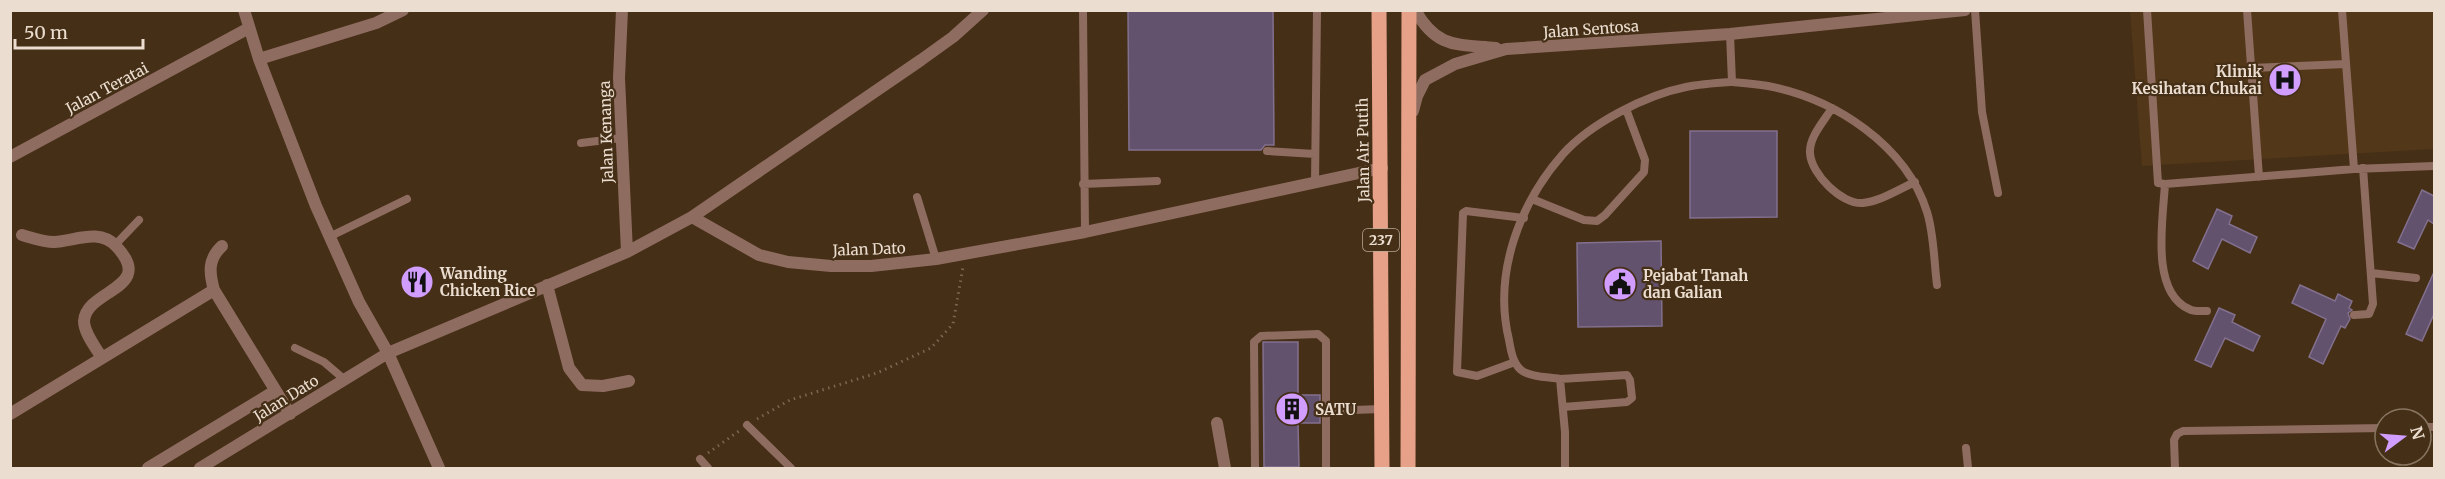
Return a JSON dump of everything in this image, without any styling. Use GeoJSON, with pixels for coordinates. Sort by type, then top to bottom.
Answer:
{"type":"FeatureCollection","features":[{"type":"Feature","properties":{"kind":"main road","name":"Jalan Air Putih"},"geometry":{"type":"LineString","coordinates":[[1379,10],[1382,168],[1382,468]]}},
{"type":"Feature","properties":{"kind":"main road","name":"237"},"geometry":{"type":"LineString","coordinates":[[1408,468],[1409,10]]}},
{"type":"Feature","properties":{"kind":"street"},"geometry":{"type":"LineString","coordinates":[[244,10],[259,59],[292,148],[329,237],[359,302],[388,353],[439,468]]}},
{"type":"Feature","properties":{"kind":"street"},"geometry":{"type":"LineString","coordinates":[[259,59],[376,23],[403,10]]}},
{"type":"Feature","properties":{"kind":"street","name":"Jalan Kenanga"},"geometry":{"type":"LineString","coordinates":[[622,10],[619,45],[627,252]]}},
{"type":"Feature","properties":{"kind":"street"},"geometry":{"type":"LineString","coordinates":[[692,217],[921,60],[953,37],[983,10]]}},
{"type":"Feature","properties":{"kind":"street"},"geometry":{"type":"LineString","coordinates":[[1415,10],[1429,31],[1449,44],[1506,49]]}},
{"type":"Feature","properties":{"kind":"street","name":"Jalan Sentosa"},"geometry":{"type":"LineString","coordinates":[[1506,49],[1730,34],[1885,15],[1965,10]]}},
{"type":"Feature","properties":{"kind":"street","name":"Jalan Teratai"},"geometry":{"type":"LineString","coordinates":[[10,157],[249,28]]}},
{"type":"Feature","properties":{"kind":"street"},"geometry":{"type":"LineString","coordinates":[[1410,124],[1417,96],[1425,80],[1455,64],[1506,49]]}},
{"type":"Feature","properties":{"kind":"street","name":"Jalan Dato"},"geometry":{"type":"LineString","coordinates":[[200,468],[388,353],[627,252],[692,217],[759,255],[788,262],[831,266],[871,266],[936,259],[1085,232],[1382,168]]}},
{"type":"Feature","properties":{"kind":"street"},"geometry":{"type":"LineString","coordinates":[[22,235],[54,242],[98,236],[115,245],[124,256],[129,275],[95,304],[84,321],[85,329],[102,358]]}},
{"type":"Feature","properties":{"kind":"street"},"geometry":{"type":"LineString","coordinates":[[222,246],[213,254],[210,265],[210,278],[214,290],[290,414]]}},
{"type":"Feature","properties":{"kind":"street"},"geometry":{"type":"LineString","coordinates":[[547,285],[569,368],[582,385],[603,386],[629,381]]}},
{"type":"Feature","properties":{"kind":"street"},"geometry":{"type":"LineString","coordinates":[[10,414],[214,290]]}},
{"type":"Feature","properties":{"kind":"street"},"geometry":{"type":"LineString","coordinates":[[148,468],[275,390]]}},
{"type":"Feature","properties":{"kind":"street"},"geometry":{"type":"LineString","coordinates":[[1217,423],[1226,468]]}},
{"type":"Feature","properties":{"kind":"lane"},"geometry":{"type":"LineString","coordinates":[[1083,10],[1085,232]]}},
{"type":"Feature","properties":{"kind":"lane"},"geometry":{"type":"LineString","coordinates":[[1315,183],[1317,10]]}},
{"type":"Feature","properties":{"kind":"lane"},"geometry":{"type":"LineString","coordinates":[[1975,10],[1982,112],[1998,193]]}},
{"type":"Feature","properties":{"kind":"lane"},"geometry":{"type":"LineString","coordinates":[[2147,10],[2157,182],[2165,184],[2358,168],[2434,166]]}},
{"type":"Feature","properties":{"kind":"lane"},"geometry":{"type":"LineString","coordinates":[[2247,10],[2259,177]]}},
{"type":"Feature","properties":{"kind":"lane"},"geometry":{"type":"LineString","coordinates":[[2342,10],[2346,64],[2371,273],[2372,309],[2369,314],[2354,315]]}},
{"type":"Feature","properties":{"kind":"lane"},"geometry":{"type":"LineString","coordinates":[[1730,34],[1732,82]]}},
{"type":"Feature","properties":{"kind":"lane"},"geometry":{"type":"LineString","coordinates":[[2251,68],[2346,64]]}},
{"type":"Feature","properties":{"kind":"lane"},"geometry":{"type":"LineString","coordinates":[[1563,407],[1627,402],[1632,398],[1630,380],[1627,375],[1560,379],[1538,376],[1522,371],[1515,362],[1507,334],[1505,286],[1515,231],[1524,218],[1532,199],[1564,153],[1590,131],[1626,109],[1685,87],[1732,82],[1769,86],[1832,108],[1865,129],[1896,156],[1915,182],[1927,213],[1937,285]]}},
{"type":"Feature","properties":{"kind":"lane"},"geometry":{"type":"LineString","coordinates":[[1832,108],[1812,141],[1810,154],[1814,167],[1837,194],[1848,202],[1861,203],[1874,201],[1915,182]]}},
{"type":"Feature","properties":{"kind":"lane"},"geometry":{"type":"LineString","coordinates":[[1532,199],[1584,220],[1597,221],[1605,216],[1644,172],[1645,160],[1626,109]]}},
{"type":"Feature","properties":{"kind":"lane"},"geometry":{"type":"LineString","coordinates":[[581,143],[622,138]]}},
{"type":"Feature","properties":{"kind":"lane"},"geometry":{"type":"LineString","coordinates":[[1267,151],[1315,154]]}},
{"type":"Feature","properties":{"kind":"lane"},"geometry":{"type":"LineString","coordinates":[[1083,184],[1157,182]]}},
{"type":"Feature","properties":{"kind":"lane"},"geometry":{"type":"LineString","coordinates":[[2165,184],[2162,250],[2167,287],[2173,297],[2190,310],[2207,311]]}},
{"type":"Feature","properties":{"kind":"lane"},"geometry":{"type":"LineString","coordinates":[[917,198],[936,259]]}},
{"type":"Feature","properties":{"kind":"lane"},"geometry":{"type":"LineString","coordinates":[[329,237],[407,199]]}},
{"type":"Feature","properties":{"kind":"lane"},"geometry":{"type":"LineString","coordinates":[[1515,362],[1477,376],[1457,372],[1463,213],[1466,211],[1524,218]]}},
{"type":"Feature","properties":{"kind":"lane"},"geometry":{"type":"LineString","coordinates":[[115,245],[138,220]]}},
{"type":"Feature","properties":{"kind":"lane"},"geometry":{"type":"LineString","coordinates":[[2371,273],[2416,278]]}},
{"type":"Feature","properties":{"kind":"lane"},"geometry":{"type":"LineString","coordinates":[[1255,468],[1254,342],[1261,336],[1318,334],[1326,341],[1326,468]]}},
{"type":"Feature","properties":{"kind":"lane"},"geometry":{"type":"LineString","coordinates":[[295,348],[324,362],[345,380]]}},
{"type":"Feature","properties":{"kind":"lane"},"geometry":{"type":"LineString","coordinates":[[1560,379],[1565,468]]}},
{"type":"Feature","properties":{"kind":"lane"},"geometry":{"type":"LineString","coordinates":[[1327,411],[1381,409]]}},
{"type":"Feature","properties":{"kind":"lane"},"geometry":{"type":"LineString","coordinates":[[747,425],[790,468]]}},
{"type":"Feature","properties":{"kind":"lane"},"geometry":{"type":"LineString","coordinates":[[2175,468],[2174,440],[2177,434],[2183,431],[2373,428]]}},
{"type":"Feature","properties":{"kind":"lane"},"geometry":{"type":"LineString","coordinates":[[1966,448],[1968,468]]}},
{"type":"Feature","properties":{"kind":"lane"},"geometry":{"type":"LineString","coordinates":[[700,459],[708,468]]}},
{"type":"Feature","properties":{"kind":"path"},"geometry":{"type":"LineString","coordinates":[[700,459],[747,425],[790,400],[877,373],[931,348],[953,324],[966,253]]}},
{"type":"Feature","properties":{"kind":"shaded area","name":"Klinik Kesihatan Chukai"},"geometry":{"type":"Polygon","coordinates":[[[2130,11],[2434,11],[2434,149],[2142,166],[2130,11]]]}},
{"type":"Feature","properties":{"kind":"building"},"geometry":{"type":"Polygon","coordinates":[[[1128,10],[1273,10],[1274,145],[1265,145],[1261,150],[1129,150],[1128,10]]]}},
{"type":"Feature","properties":{"kind":"building"},"geometry":{"type":"Polygon","coordinates":[[[1690,131],[1777,131],[1777,217],[1690,218],[1690,131]]]}},
{"type":"Feature","properties":{"kind":"building"},"geometry":{"type":"Polygon","coordinates":[[[2422,190],[2434,196],[2434,224],[2428,220],[2414,249],[2398,242],[2422,190]]]}},
{"type":"Feature","properties":{"kind":"building"},"geometry":{"type":"Polygon","coordinates":[[[2217,209],[2232,216],[2229,224],[2257,237],[2250,253],[2222,239],[2208,269],[2193,261],[2217,209]]]}},
{"type":"Feature","properties":{"kind":"building","name":"Pejabat Tanah dan Galian"},"geometry":{"type":"Polygon","coordinates":[[[1661,241],[1662,326],[1578,327],[1577,243],[1661,241]]]}},
{"type":"Feature","properties":{"kind":"building"},"geometry":{"type":"Polygon","coordinates":[[[2434,272],[2434,314],[2422,341],[2406,334],[2434,272]]]}},
{"type":"Feature","properties":{"kind":"building"},"geometry":{"type":"Polygon","coordinates":[[[2300,285],[2335,301],[2338,294],[2352,301],[2349,308],[2352,310],[2348,313],[2350,319],[2345,328],[2341,326],[2323,364],[2309,357],[2326,319],[2292,303],[2300,285]]]}},
{"type":"Feature","properties":{"kind":"building"},"geometry":{"type":"Polygon","coordinates":[[[2219,308],[2235,315],[2232,322],[2260,336],[2253,351],[2225,338],[2211,367],[2195,360],[2219,308]]]}},
{"type":"Feature","properties":{"kind":"building","name":"SATU"},"geometry":{"type":"Polygon","coordinates":[[[1263,342],[1298,342],[1298,395],[1320,395],[1320,423],[1298,423],[1299,467],[1264,467],[1263,342]]]}},
{"type":"Feature","properties":{"kind":"place","name":"Klinik Kesihatan Chukai"},"geometry":{"type":"Point","coordinates":[2285,80]}},
{"type":"Feature","properties":{"kind":"place","name":"Wanding Chicken Rice"},"geometry":{"type":"Point","coordinates":[417,282]}},
{"type":"Feature","properties":{"kind":"place","name":"Pejabat Tanah dan Galian"},"geometry":{"type":"Point","coordinates":[1620,284]}},
{"type":"Feature","properties":{"kind":"place","name":"SATU"},"geometry":{"type":"Point","coordinates":[1292,409]}}]}
